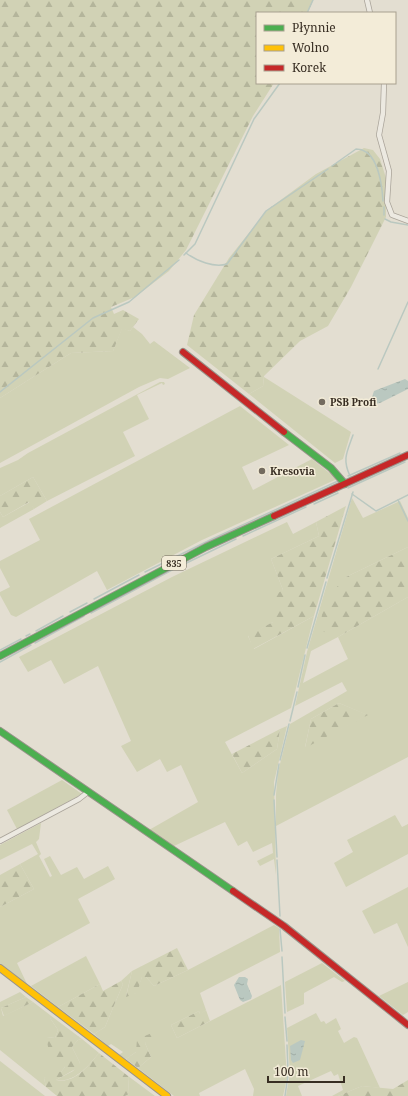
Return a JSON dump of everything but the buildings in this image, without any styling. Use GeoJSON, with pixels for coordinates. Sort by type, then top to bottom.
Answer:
{"type":"FeatureCollection","features":[{"type":"Feature","properties":{"kind":"street"},"geometry":{"type":"LineString","coordinates":[[367,0],[370,12]]}},
{"type":"Feature","properties":{"kind":"street"},"geometry":{"type":"LineString","coordinates":[[384,84],[383,113],[379,135],[390,171],[388,206],[392,215],[408,221]]}},
{"type":"Feature","properties":{"kind":"street"},"geometry":{"type":"LineString","coordinates":[[183,352],[313,456],[332,467],[340,475],[345,484]]}},
{"type":"Feature","properties":{"kind":"street","name":"835"},"geometry":{"type":"LineString","coordinates":[[0,656],[180,560],[408,455]]}},
{"type":"Feature","properties":{"kind":"street"},"geometry":{"type":"LineString","coordinates":[[0,731],[284,926],[408,1025]]}},
{"type":"Feature","properties":{"kind":"street"},"geometry":{"type":"LineString","coordinates":[[0,841],[79,799],[88,792]]}},
{"type":"Feature","properties":{"kind":"street"},"geometry":{"type":"LineString","coordinates":[[0,968],[167,1096]]}},
{"type":"Feature","properties":{"kind":"green space"},"geometry":{"type":"Polygon","coordinates":[[[0,0],[313,0],[308,12],[256,12],[256,84],[273,84],[253,116],[186,250],[169,271],[135,297],[111,307],[114,314],[123,310],[139,319],[130,331],[122,329],[113,351],[71,353],[0,398],[0,0]]]}},
{"type":"Feature","properties":{"kind":"green space"},"geometry":{"type":"Polygon","coordinates":[[[364,148],[373,150],[380,159],[386,178],[386,217],[351,287],[328,326],[300,341],[264,376],[263,386],[249,394],[187,345],[194,315],[229,258],[267,210],[316,174],[364,148]]]}},
{"type":"Feature","properties":{"kind":"green space"},"geometry":{"type":"Polygon","coordinates":[[[133,327],[142,334],[150,344],[154,341],[190,368],[168,379],[160,378],[139,387],[0,463],[0,398],[71,353],[113,351],[122,328],[130,331],[133,327]]]}},
{"type":"Feature","properties":{"kind":"green space"},"geometry":{"type":"Polygon","coordinates":[[[264,377],[351,432],[343,459],[335,463],[249,394],[263,386],[264,377]]]}},
{"type":"Feature","properties":{"kind":"green space"},"geometry":{"type":"Polygon","coordinates":[[[160,382],[164,382],[165,384],[163,385],[162,383],[137,395],[149,419],[123,432],[135,456],[47,501],[33,477],[0,496],[0,468],[18,460],[28,453],[160,382]]]}},
{"type":"Feature","properties":{"kind":"green space"},"geometry":{"type":"Polygon","coordinates":[[[240,406],[289,445],[242,467],[253,490],[312,459],[337,479],[202,540],[107,590],[97,571],[16,617],[11,615],[0,595],[0,592],[10,587],[0,568],[0,561],[40,540],[29,519],[240,406]]]}},
{"type":"Feature","properties":{"kind":"green space"},"geometry":{"type":"Polygon","coordinates":[[[33,477],[47,501],[34,509],[29,502],[3,517],[0,512],[0,496],[33,477]]]}},
{"type":"Feature","properties":{"kind":"green space"},"geometry":{"type":"Polygon","coordinates":[[[352,498],[363,518],[400,501],[408,518],[408,547],[346,577],[338,637],[408,597],[408,757],[276,826],[278,772],[290,724],[347,691],[342,682],[295,706],[307,652],[352,498]],[[338,637],[311,651],[303,683],[348,659],[338,637]],[[339,703],[311,719],[305,747],[367,715],[339,703]]]}},
{"type":"Feature","properties":{"kind":"green space"},"geometry":{"type":"Polygon","coordinates":[[[30,502],[34,509],[0,528],[0,512],[3,517],[30,502]]]}},
{"type":"Feature","properties":{"kind":"green space"},"geometry":{"type":"Polygon","coordinates":[[[346,506],[314,616],[253,649],[248,635],[273,622],[269,612],[277,608],[271,597],[283,590],[271,559],[319,536],[316,522],[346,506]]]}},
{"type":"Feature","properties":{"kind":"green space"},"geometry":{"type":"Polygon","coordinates":[[[287,522],[293,534],[316,522],[319,536],[271,559],[283,590],[273,622],[248,636],[254,649],[314,616],[291,708],[225,742],[242,773],[277,749],[280,729],[287,726],[274,782],[276,875],[274,859],[260,866],[257,861],[273,853],[272,843],[253,852],[247,841],[238,846],[225,822],[174,846],[149,830],[198,802],[181,765],[167,772],[160,759],[137,772],[121,746],[131,741],[98,666],[64,684],[51,660],[28,672],[19,657],[172,577],[287,522]]]}},
{"type":"Feature","properties":{"kind":"green space"},"geometry":{"type":"Polygon","coordinates":[[[408,547],[408,597],[338,637],[319,630],[325,600],[346,577],[408,547]]]}},
{"type":"Feature","properties":{"kind":"green space"},"geometry":{"type":"Polygon","coordinates":[[[339,703],[368,715],[305,748],[311,719],[339,703]]]}},
{"type":"Feature","properties":{"kind":"green space"},"geometry":{"type":"Polygon","coordinates":[[[280,729],[277,749],[242,773],[232,754],[280,729]]]}},
{"type":"Feature","properties":{"kind":"green space"},"geometry":{"type":"Polygon","coordinates":[[[62,780],[82,794],[17,829],[7,810],[62,780]]]}},
{"type":"Feature","properties":{"kind":"green space"},"geometry":{"type":"Polygon","coordinates":[[[395,815],[402,827],[408,824],[408,854],[346,887],[334,863],[353,852],[347,840],[395,815]]]}},
{"type":"Feature","properties":{"kind":"green space"},"geometry":{"type":"Polygon","coordinates":[[[41,823],[39,839],[36,842],[41,854],[39,856],[50,877],[52,876],[44,859],[50,856],[61,875],[77,867],[84,879],[108,866],[115,879],[78,899],[90,923],[17,963],[27,984],[0,963],[0,907],[34,889],[20,864],[38,854],[32,844],[0,860],[0,845],[41,823]]]}},
{"type":"Feature","properties":{"kind":"green space"},"geometry":{"type":"Polygon","coordinates":[[[20,864],[34,889],[0,907],[0,875],[20,864]]]}},
{"type":"Feature","properties":{"kind":"green space"},"geometry":{"type":"Polygon","coordinates":[[[408,887],[408,947],[397,923],[374,934],[362,911],[408,887]]]}},
{"type":"Feature","properties":{"kind":"green space"},"geometry":{"type":"Polygon","coordinates":[[[274,925],[279,928],[280,952],[200,993],[206,1010],[200,1015],[199,1011],[171,1025],[177,1038],[281,985],[287,1078],[283,1096],[253,1096],[254,1089],[245,1069],[199,1093],[200,1096],[174,1096],[138,1068],[151,1057],[145,1043],[152,1033],[136,1052],[126,1059],[119,1055],[123,1052],[111,1044],[108,1046],[94,1034],[105,1027],[123,984],[121,981],[132,971],[126,996],[136,993],[142,977],[146,977],[154,986],[274,925]]]}},
{"type":"Feature","properties":{"kind":"green space"},"geometry":{"type":"Polygon","coordinates":[[[177,948],[188,970],[154,986],[146,977],[142,977],[137,993],[126,997],[132,971],[177,948]]]}},
{"type":"Feature","properties":{"kind":"green space"},"geometry":{"type":"Polygon","coordinates":[[[86,956],[100,984],[58,1007],[31,986],[86,956]]]}},
{"type":"Feature","properties":{"kind":"green space"},"geometry":{"type":"Polygon","coordinates":[[[322,963],[345,981],[342,982],[334,977],[304,993],[304,1004],[287,1012],[285,982],[322,963]]]}},
{"type":"Feature","properties":{"kind":"green space"},"geometry":{"type":"Polygon","coordinates":[[[121,981],[123,984],[105,1027],[94,1034],[58,1007],[100,984],[103,991],[121,981]]]}},
{"type":"Feature","properties":{"kind":"green space"},"geometry":{"type":"Polygon","coordinates":[[[408,982],[408,1012],[403,1015],[379,996],[408,982]]]}},
{"type":"Feature","properties":{"kind":"green space"},"geometry":{"type":"Polygon","coordinates":[[[20,992],[26,997],[1,1008],[3,1016],[33,1002],[50,1015],[50,1018],[58,1030],[55,1038],[47,1037],[65,1067],[61,1072],[44,1078],[46,1087],[0,1050],[0,1002],[20,992]]]}},
{"type":"Feature","properties":{"kind":"green space"},"geometry":{"type":"Polygon","coordinates":[[[26,997],[33,1002],[4,1016],[1,1008],[26,997]]]}},
{"type":"Feature","properties":{"kind":"green space"},"geometry":{"type":"Polygon","coordinates":[[[206,1010],[210,1021],[177,1038],[171,1025],[199,1011],[200,1014],[206,1010]]]}},
{"type":"Feature","properties":{"kind":"green space"},"geometry":{"type":"Polygon","coordinates":[[[316,1013],[321,1022],[324,1021],[326,1024],[336,1018],[341,1029],[338,1031],[344,1043],[354,1037],[357,1038],[380,1088],[362,1086],[338,1096],[332,1096],[343,1090],[338,1074],[334,1076],[331,1071],[298,1086],[302,1096],[286,1096],[290,1073],[287,1028],[316,1013]]]}},
{"type":"Feature","properties":{"kind":"green space"},"geometry":{"type":"Polygon","coordinates":[[[50,1015],[82,1039],[78,1040],[72,1047],[80,1063],[79,1067],[56,1080],[63,1081],[75,1077],[86,1068],[99,1053],[128,1076],[129,1094],[125,1096],[57,1096],[46,1087],[44,1078],[55,1071],[61,1072],[65,1067],[53,1058],[49,1051],[47,1037],[55,1038],[58,1030],[50,1018],[50,1015]]]}},
{"type":"Feature","properties":{"kind":"green space"},"geometry":{"type":"Polygon","coordinates":[[[152,1033],[153,1038],[145,1043],[151,1057],[138,1068],[126,1059],[136,1052],[137,1039],[152,1033]]]}},
{"type":"Feature","properties":{"kind":"green space"},"geometry":{"type":"Polygon","coordinates":[[[82,1039],[99,1053],[86,1068],[75,1076],[69,1079],[56,1080],[73,1071],[80,1063],[72,1047],[78,1040],[82,1039]]]}},
{"type":"Feature","properties":{"kind":"green space"},"geometry":{"type":"Polygon","coordinates":[[[0,1061],[45,1096],[0,1096],[0,1061]]]}},
{"type":"Feature","properties":{"kind":"green space"},"geometry":{"type":"Polygon","coordinates":[[[128,1076],[155,1096],[125,1096],[129,1094],[128,1076]]]}},
{"type":"Feature","properties":{"kind":"green space"},"geometry":{"type":"Polygon","coordinates":[[[408,1080],[408,1096],[338,1096],[362,1086],[393,1089],[408,1080]]]}},
{"type":"Feature","properties":{"kind":"water"},"geometry":{"type":"Polygon","coordinates":[[[405,379],[408,381],[408,389],[380,403],[370,403],[374,391],[405,379]]]}},
{"type":"Feature","properties":{"kind":"water"},"geometry":{"type":"Polygon","coordinates":[[[239,977],[245,977],[248,979],[247,984],[252,996],[251,999],[243,1002],[240,1000],[234,985],[239,977]]]}},
{"type":"Feature","properties":{"kind":"water"},"geometry":{"type":"Polygon","coordinates":[[[301,1040],[305,1041],[300,1060],[293,1063],[291,1060],[290,1046],[301,1040]]]}},
{"type":"Feature","properties":{"kind":"waterway"},"geometry":{"type":"LineString","coordinates":[[307,12],[313,0]]}},
{"type":"Feature","properties":{"kind":"waterway"},"geometry":{"type":"LineString","coordinates":[[184,255],[195,244],[254,119],[279,84]]}},
{"type":"Feature","properties":{"kind":"waterway"},"geometry":{"type":"LineString","coordinates":[[332,166],[356,149],[369,155],[374,161],[380,178],[383,201]]}},
{"type":"Feature","properties":{"kind":"waterway"},"geometry":{"type":"LineString","coordinates":[[186,253],[195,259],[206,263],[217,265],[227,264],[266,211],[328,169]]}},
{"type":"Feature","properties":{"kind":"waterway"},"geometry":{"type":"LineString","coordinates":[[384,207],[384,215]]}},
{"type":"Feature","properties":{"kind":"waterway"},"geometry":{"type":"LineString","coordinates":[[385,219],[391,222],[408,225]]}},
{"type":"Feature","properties":{"kind":"waterway"},"geometry":{"type":"LineString","coordinates":[[0,392],[93,318],[129,302],[179,260]]}},
{"type":"Feature","properties":{"kind":"waterway"},"geometry":{"type":"LineString","coordinates":[[378,369],[408,302]]}},
{"type":"Feature","properties":{"kind":"waterway"},"geometry":{"type":"LineString","coordinates":[[350,476],[346,465],[346,456],[353,435]]}},
{"type":"Feature","properties":{"kind":"waterway"},"geometry":{"type":"LineString","coordinates":[[348,476],[400,453]]}},
{"type":"Feature","properties":{"kind":"waterway"},"geometry":{"type":"LineString","coordinates":[[348,488],[405,462]]}},
{"type":"Feature","properties":{"kind":"waterway"},"geometry":{"type":"LineString","coordinates":[[145,572],[212,539],[338,481]]}},
{"type":"Feature","properties":{"kind":"waterway"},"geometry":{"type":"LineString","coordinates":[[327,578],[353,492]]}},
{"type":"Feature","properties":{"kind":"waterway"},"geometry":{"type":"LineString","coordinates":[[314,504],[338,493]]}},
{"type":"Feature","properties":{"kind":"waterway"},"geometry":{"type":"LineString","coordinates":[[352,494],[376,511],[408,495]]}},
{"type":"Feature","properties":{"kind":"waterway"},"geometry":{"type":"LineString","coordinates":[[398,500],[408,521]]}},
{"type":"Feature","properties":{"kind":"waterway"},"geometry":{"type":"LineString","coordinates":[[243,536],[306,507]]}},
{"type":"Feature","properties":{"kind":"waterway"},"geometry":{"type":"LineString","coordinates":[[91,613],[172,570],[236,539]]}},
{"type":"Feature","properties":{"kind":"waterway"},"geometry":{"type":"LineString","coordinates":[[94,599],[139,575]]}},
{"type":"Feature","properties":{"kind":"waterway"},"geometry":{"type":"LineString","coordinates":[[307,648],[326,582]]}},
{"type":"Feature","properties":{"kind":"waterway"},"geometry":{"type":"LineString","coordinates":[[70,612],[87,603]]}},
{"type":"Feature","properties":{"kind":"waterway"},"geometry":{"type":"LineString","coordinates":[[36,631],[63,616]]}},
{"type":"Feature","properties":{"kind":"waterway"},"geometry":{"type":"LineString","coordinates":[[35,643],[84,616]]}},
{"type":"Feature","properties":{"kind":"waterway"},"geometry":{"type":"LineString","coordinates":[[26,636],[30,634]]}},
{"type":"Feature","properties":{"kind":"waterway"},"geometry":{"type":"LineString","coordinates":[[0,650],[21,639]]}},
{"type":"Feature","properties":{"kind":"waterway"},"geometry":{"type":"LineString","coordinates":[[0,662],[31,645]]}},
{"type":"Feature","properties":{"kind":"waterway"},"geometry":{"type":"LineString","coordinates":[[298,687],[305,655]]}},
{"type":"Feature","properties":{"kind":"waterway"},"geometry":{"type":"LineString","coordinates":[[290,721],[297,692]]}},
{"type":"Feature","properties":{"kind":"waterway"},"geometry":{"type":"LineString","coordinates":[[280,760],[289,724]]}},
{"type":"Feature","properties":{"kind":"waterway"},"geometry":{"type":"LineString","coordinates":[[274,795],[279,764]]}},
{"type":"Feature","properties":{"kind":"waterway"},"geometry":{"type":"LineString","coordinates":[[274,800],[277,857]]}},
{"type":"Feature","properties":{"kind":"waterway"},"geometry":{"type":"LineString","coordinates":[[277,860],[280,916]]}},
{"type":"Feature","properties":{"kind":"waterway"},"geometry":{"type":"LineString","coordinates":[[280,929],[282,951]]}},
{"type":"Feature","properties":{"kind":"waterway"},"geometry":{"type":"LineString","coordinates":[[282,957],[285,1013]]}},
{"type":"Feature","properties":{"kind":"waterway"},"geometry":{"type":"LineString","coordinates":[[285,1017],[287,1041]]}},
{"type":"Feature","properties":{"kind":"waterway"},"geometry":{"type":"LineString","coordinates":[[287,1045],[288,1071]]}},
{"type":"Feature","properties":{"kind":"waterway"},"geometry":{"type":"LineString","coordinates":[[285,1096],[288,1075]]}},
{"type":"Feature","properties":{"kind":"traffic: fast"},"geometry":{"type":"LineString","coordinates":[[284,432],[331,468],[345,484]]}},
{"type":"Feature","properties":{"kind":"traffic: fast"},"geometry":{"type":"LineString","coordinates":[[0,656],[206,547],[274,516]]}},
{"type":"Feature","properties":{"kind":"traffic: fast"},"geometry":{"type":"LineString","coordinates":[[0,731],[233,891]]}},
{"type":"Feature","properties":{"kind":"traffic: slow"},"geometry":{"type":"LineString","coordinates":[[0,968],[167,1096]]}},
{"type":"Feature","properties":{"kind":"traffic: jam"},"geometry":{"type":"LineString","coordinates":[[183,352],[284,432]]}},
{"type":"Feature","properties":{"kind":"traffic: jam"},"geometry":{"type":"LineString","coordinates":[[274,516],[408,455]]}},
{"type":"Feature","properties":{"kind":"traffic: jam"},"geometry":{"type":"LineString","coordinates":[[233,891],[284,926],[408,1025]]}},
{"type":"Feature","properties":{"kind":"place","name":"PSB Profi"},"geometry":{"type":"Point","coordinates":[322,402]}},
{"type":"Feature","properties":{"kind":"place","name":"Kresovia"},"geometry":{"type":"Point","coordinates":[262,471]}}]}
